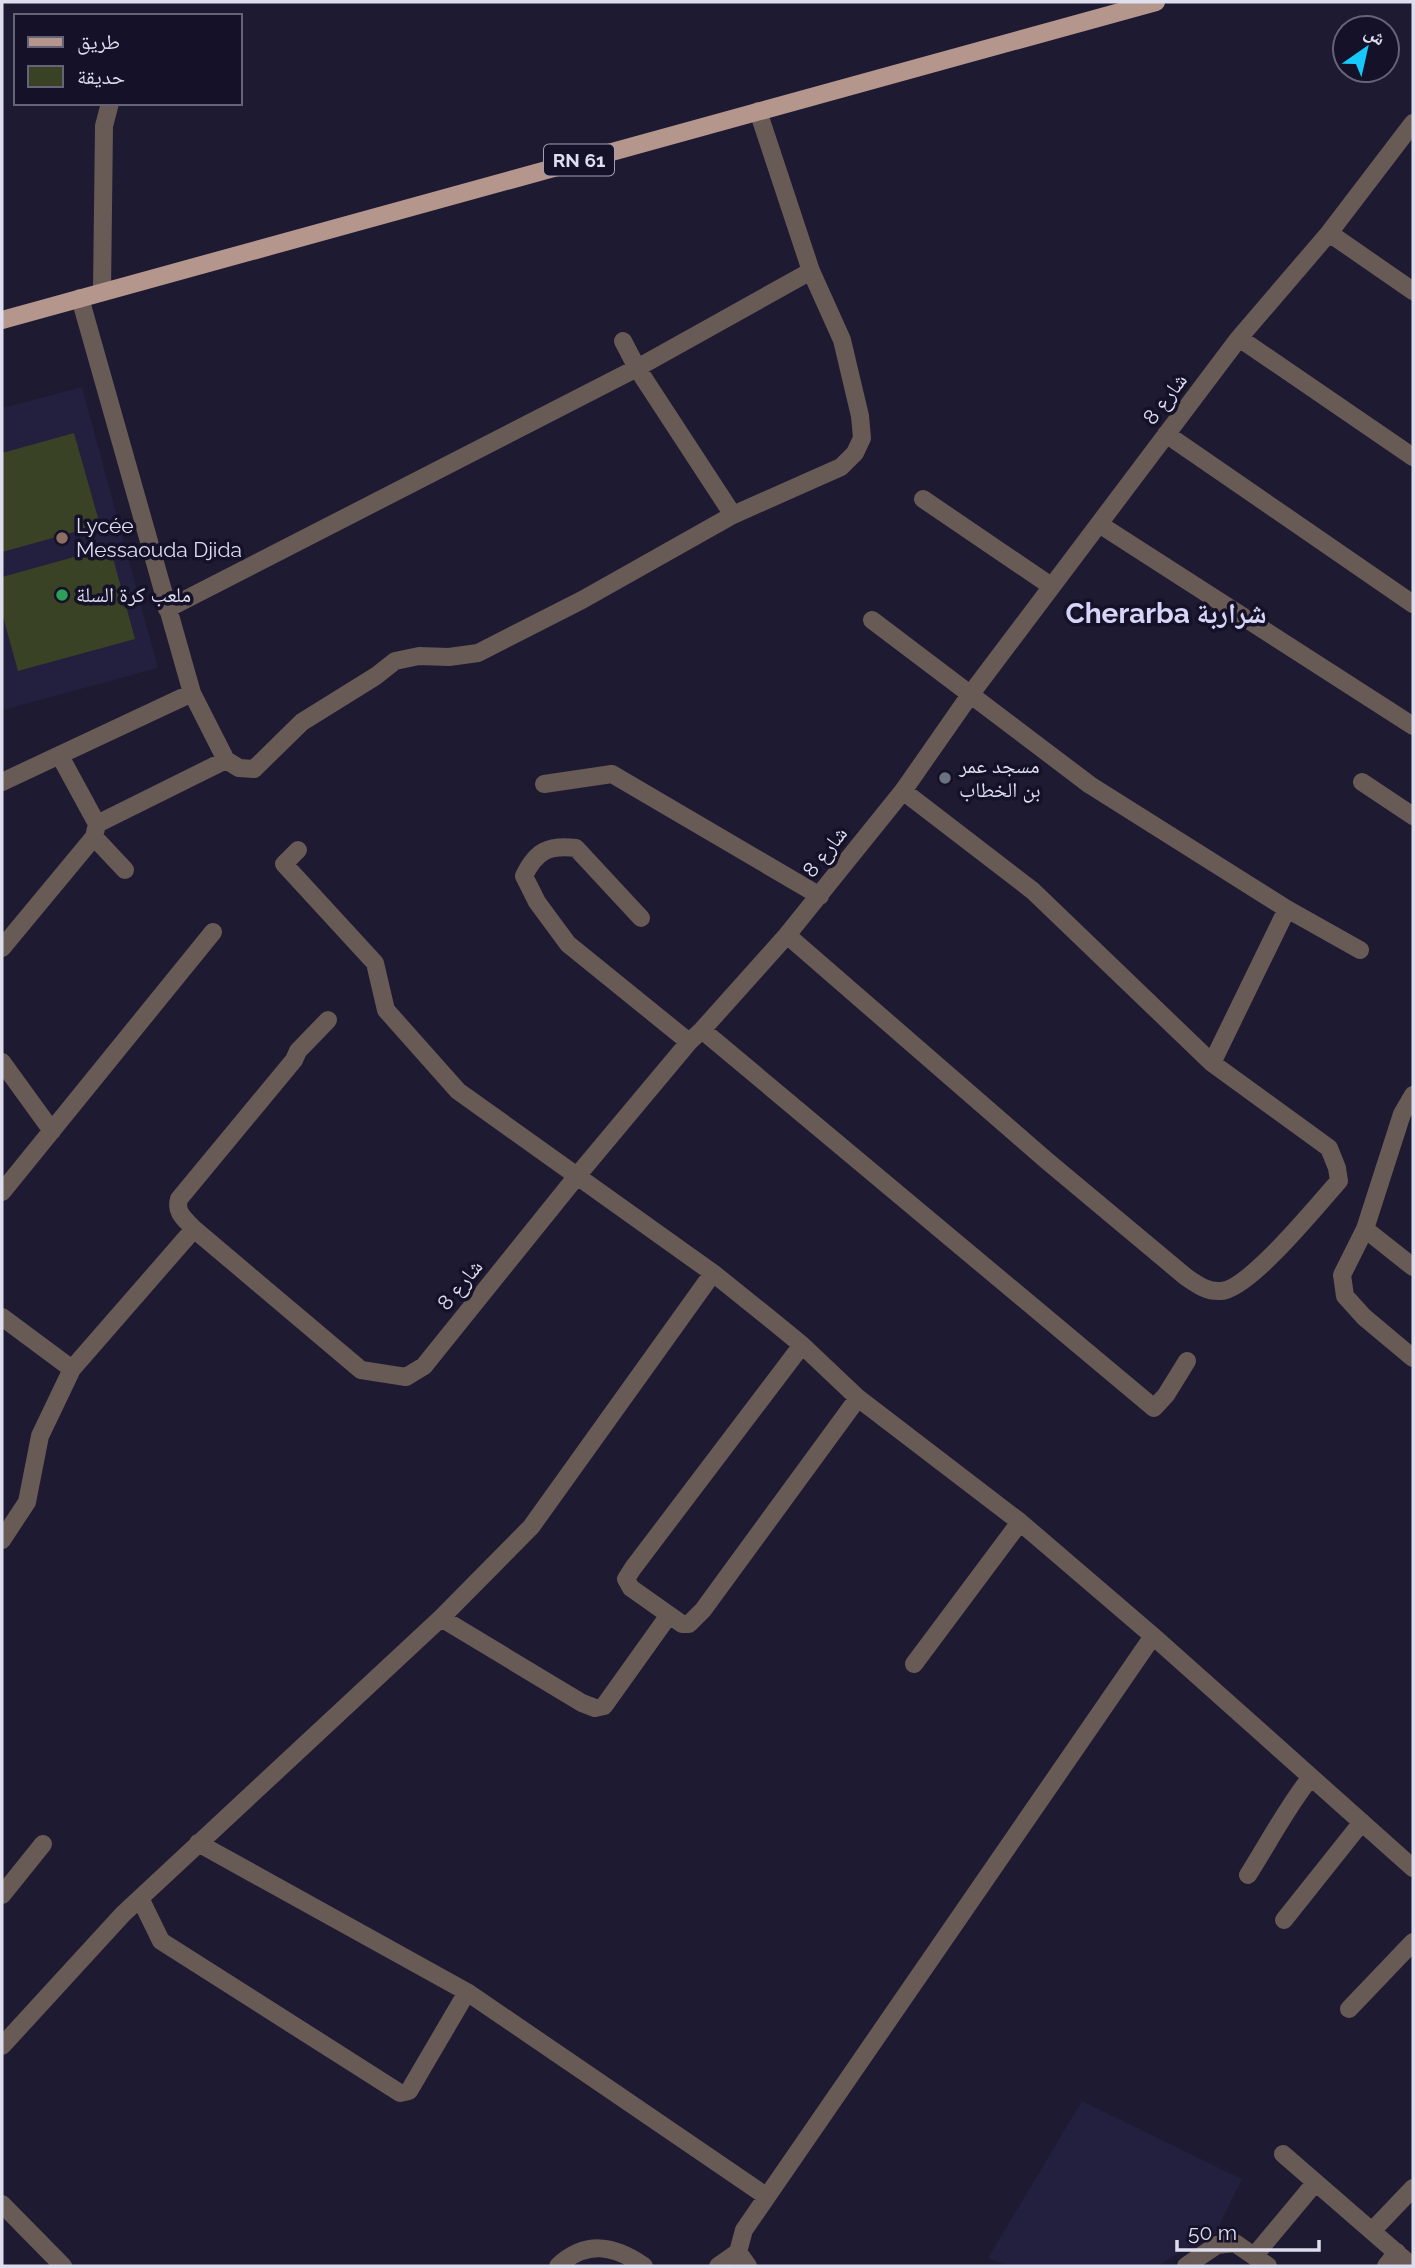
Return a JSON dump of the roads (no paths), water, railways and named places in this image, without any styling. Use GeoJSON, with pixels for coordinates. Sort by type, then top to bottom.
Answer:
{"type":"FeatureCollection","features":[{"type":"Feature","properties":{"kind":"main road","name":"RN 61"},"geometry":{"type":"LineString","coordinates":[[2,320],[1156,2]]}},
{"type":"Feature","properties":{"kind":"street"},"geometry":{"type":"LineString","coordinates":[[102,292],[104,126],[109,105]]}},
{"type":"Feature","properties":{"kind":"street"},"geometry":{"type":"LineString","coordinates":[[80,298],[192,693],[226,760],[239,768],[254,769],[302,722],[376,676],[395,661],[419,656],[449,657],[478,653],[582,600],[733,515],[841,467],[855,453],[862,439],[860,416],[842,341],[811,271],[758,111]]}},
{"type":"Feature","properties":{"kind":"street","name":"شارع 8"},"geometry":{"type":"LineString","coordinates":[[194,1228],[361,1370],[406,1377],[424,1366],[577,1176],[820,896],[903,791],[970,695],[1239,338],[1329,233],[1413,123]]}},
{"type":"Feature","properties":{"kind":"street"},"geometry":{"type":"LineString","coordinates":[[1329,233],[1413,291]]}},
{"type":"Feature","properties":{"kind":"street"},"geometry":{"type":"LineString","coordinates":[[167,609],[637,368],[811,271]]}},
{"type":"Feature","properties":{"kind":"street"},"geometry":{"type":"LineString","coordinates":[[1239,338],[1413,457]]}},
{"type":"Feature","properties":{"kind":"street"},"geometry":{"type":"LineString","coordinates":[[623,341],[637,368],[733,515]]}},
{"type":"Feature","properties":{"kind":"street"},"geometry":{"type":"LineString","coordinates":[[1166,435],[1413,604]]}},
{"type":"Feature","properties":{"kind":"street"},"geometry":{"type":"LineString","coordinates":[[923,499],[1051,586]]}},
{"type":"Feature","properties":{"kind":"street"},"geometry":{"type":"LineString","coordinates":[[1098,524],[1413,726]]}},
{"type":"Feature","properties":{"kind":"street"},"geometry":{"type":"LineString","coordinates":[[872,620],[1090,785],[1287,909],[1360,950]]}},
{"type":"Feature","properties":{"kind":"street"},"geometry":{"type":"LineString","coordinates":[[2,782],[192,693]]}},
{"type":"Feature","properties":{"kind":"street"},"geometry":{"type":"LineString","coordinates":[[60,755],[95,830],[125,870]]}},
{"type":"Feature","properties":{"kind":"street"},"geometry":{"type":"LineString","coordinates":[[2,948],[95,830],[226,760]]}},
{"type":"Feature","properties":{"kind":"street"},"geometry":{"type":"LineString","coordinates":[[544,784],[612,774],[820,896]]}},
{"type":"Feature","properties":{"kind":"street"},"geometry":{"type":"LineString","coordinates":[[1362,782],[1413,816]]}},
{"type":"Feature","properties":{"kind":"street"},"geometry":{"type":"LineString","coordinates":[[788,935],[1046,1160],[1186,1278],[1208,1291],[1225,1291],[1262,1266],[1339,1181],[1329,1148],[1212,1063],[1033,891],[903,791]]}},
{"type":"Feature","properties":{"kind":"street"},"geometry":{"type":"LineString","coordinates":[[641,918],[576,848],[564,847],[542,852],[532,859],[524,876],[537,902],[568,944],[696,1036],[1154,1408],[1166,1395],[1187,1361]]}},
{"type":"Feature","properties":{"kind":"street"},"geometry":{"type":"LineString","coordinates":[[298,850],[284,864],[375,963],[386,1010],[458,1091],[713,1273],[802,1345],[858,1398],[1020,1522],[1153,1636],[1413,1868]]}},
{"type":"Feature","properties":{"kind":"street"},"geometry":{"type":"LineString","coordinates":[[1212,1063],[1287,909]]}},
{"type":"Feature","properties":{"kind":"street"},"geometry":{"type":"LineString","coordinates":[[2,1192],[213,932]]}},
{"type":"Feature","properties":{"kind":"street"},"geometry":{"type":"LineString","coordinates":[[2,1539],[27,1502],[40,1436],[72,1369],[194,1228],[180,1214],[178,1199],[294,1060],[298,1051],[328,1020]]}},
{"type":"Feature","properties":{"kind":"street"},"geometry":{"type":"LineString","coordinates":[[2,1062],[52,1131]]}},
{"type":"Feature","properties":{"kind":"street"},"geometry":{"type":"LineString","coordinates":[[1413,1095],[1402,1114],[1365,1229],[1342,1275],[1345,1296],[1364,1317],[1413,1358]]}},
{"type":"Feature","properties":{"kind":"street"},"geometry":{"type":"LineString","coordinates":[[1365,1229],[1413,1267]]}},
{"type":"Feature","properties":{"kind":"street"},"geometry":{"type":"LineString","coordinates":[[2,2046],[140,1898],[442,1618],[531,1527],[713,1273]]}},
{"type":"Feature","properties":{"kind":"street"},"geometry":{"type":"LineString","coordinates":[[2,1317],[72,1369]]}},
{"type":"Feature","properties":{"kind":"street"},"geometry":{"type":"LineString","coordinates":[[802,1345],[626,1579],[632,1588],[682,1624],[689,1624],[703,1610],[858,1398]]}},
{"type":"Feature","properties":{"kind":"street"},"geometry":{"type":"LineString","coordinates":[[914,1664],[1020,1522]]}},
{"type":"Feature","properties":{"kind":"street"},"geometry":{"type":"LineString","coordinates":[[442,1618],[582,1703],[595,1708],[604,1706],[669,1615]]}},
{"type":"Feature","properties":{"kind":"street"},"geometry":{"type":"LineString","coordinates":[[718,2266],[743,2259],[744,2230],[766,2196],[1153,1636]]}},
{"type":"Feature","properties":{"kind":"street"},"geometry":{"type":"LineString","coordinates":[[1248,1875],[1283,1821],[1293,1800],[1311,1777]]}},
{"type":"Feature","properties":{"kind":"street"},"geometry":{"type":"LineString","coordinates":[[1284,1920],[1362,1822]]}},
{"type":"Feature","properties":{"kind":"street"},"geometry":{"type":"LineString","coordinates":[[198,1843],[467,1992],[766,2196]]}},
{"type":"Feature","properties":{"kind":"street"},"geometry":{"type":"LineString","coordinates":[[2,1895],[43,1844]]}},
{"type":"Feature","properties":{"kind":"street"},"geometry":{"type":"LineString","coordinates":[[140,1898],[161,1941],[400,2093],[410,2091],[467,1992]]}},
{"type":"Feature","properties":{"kind":"street"},"geometry":{"type":"LineString","coordinates":[[1349,2009],[1413,1942]]}},
{"type":"Feature","properties":{"kind":"street"},"geometry":{"type":"LineString","coordinates":[[1283,2154],[1372,2231],[1392,2259],[1412,2266]]}},
{"type":"Feature","properties":{"kind":"street"},"geometry":{"type":"LineString","coordinates":[[1186,2266],[1217,2245],[1235,2243],[1261,2261],[1315,2183]]}},
{"type":"Feature","properties":{"kind":"street"},"geometry":{"type":"LineString","coordinates":[[1372,2231],[1413,2188]]}},
{"type":"Feature","properties":{"kind":"street"},"geometry":{"type":"LineString","coordinates":[[2,2204],[63,2266]]}},
{"type":"Feature","properties":{"kind":"street"},"geometry":{"type":"LineString","coordinates":[[558,2266],[570,2254],[599,2247],[631,2257],[644,2266]]}},
{"type":"Feature","properties":{"kind":"place","name":"Lycée Messaouda Djida"},"geometry":{"type":"Point","coordinates":[62,538]}},
{"type":"Feature","properties":{"kind":"place","name":"ملعب كرة السلة"},"geometry":{"type":"Point","coordinates":[62,595]}},
{"type":"Feature","properties":{"kind":"place","name":"مسجد عمر بن الخطاب"},"geometry":{"type":"Point","coordinates":[945,778]}},
{"type":"Feature","properties":{"kind":"district","name":"Cherarba شراربة"},"geometry":{"type":"Point","coordinates":[1166,613]}}]}
